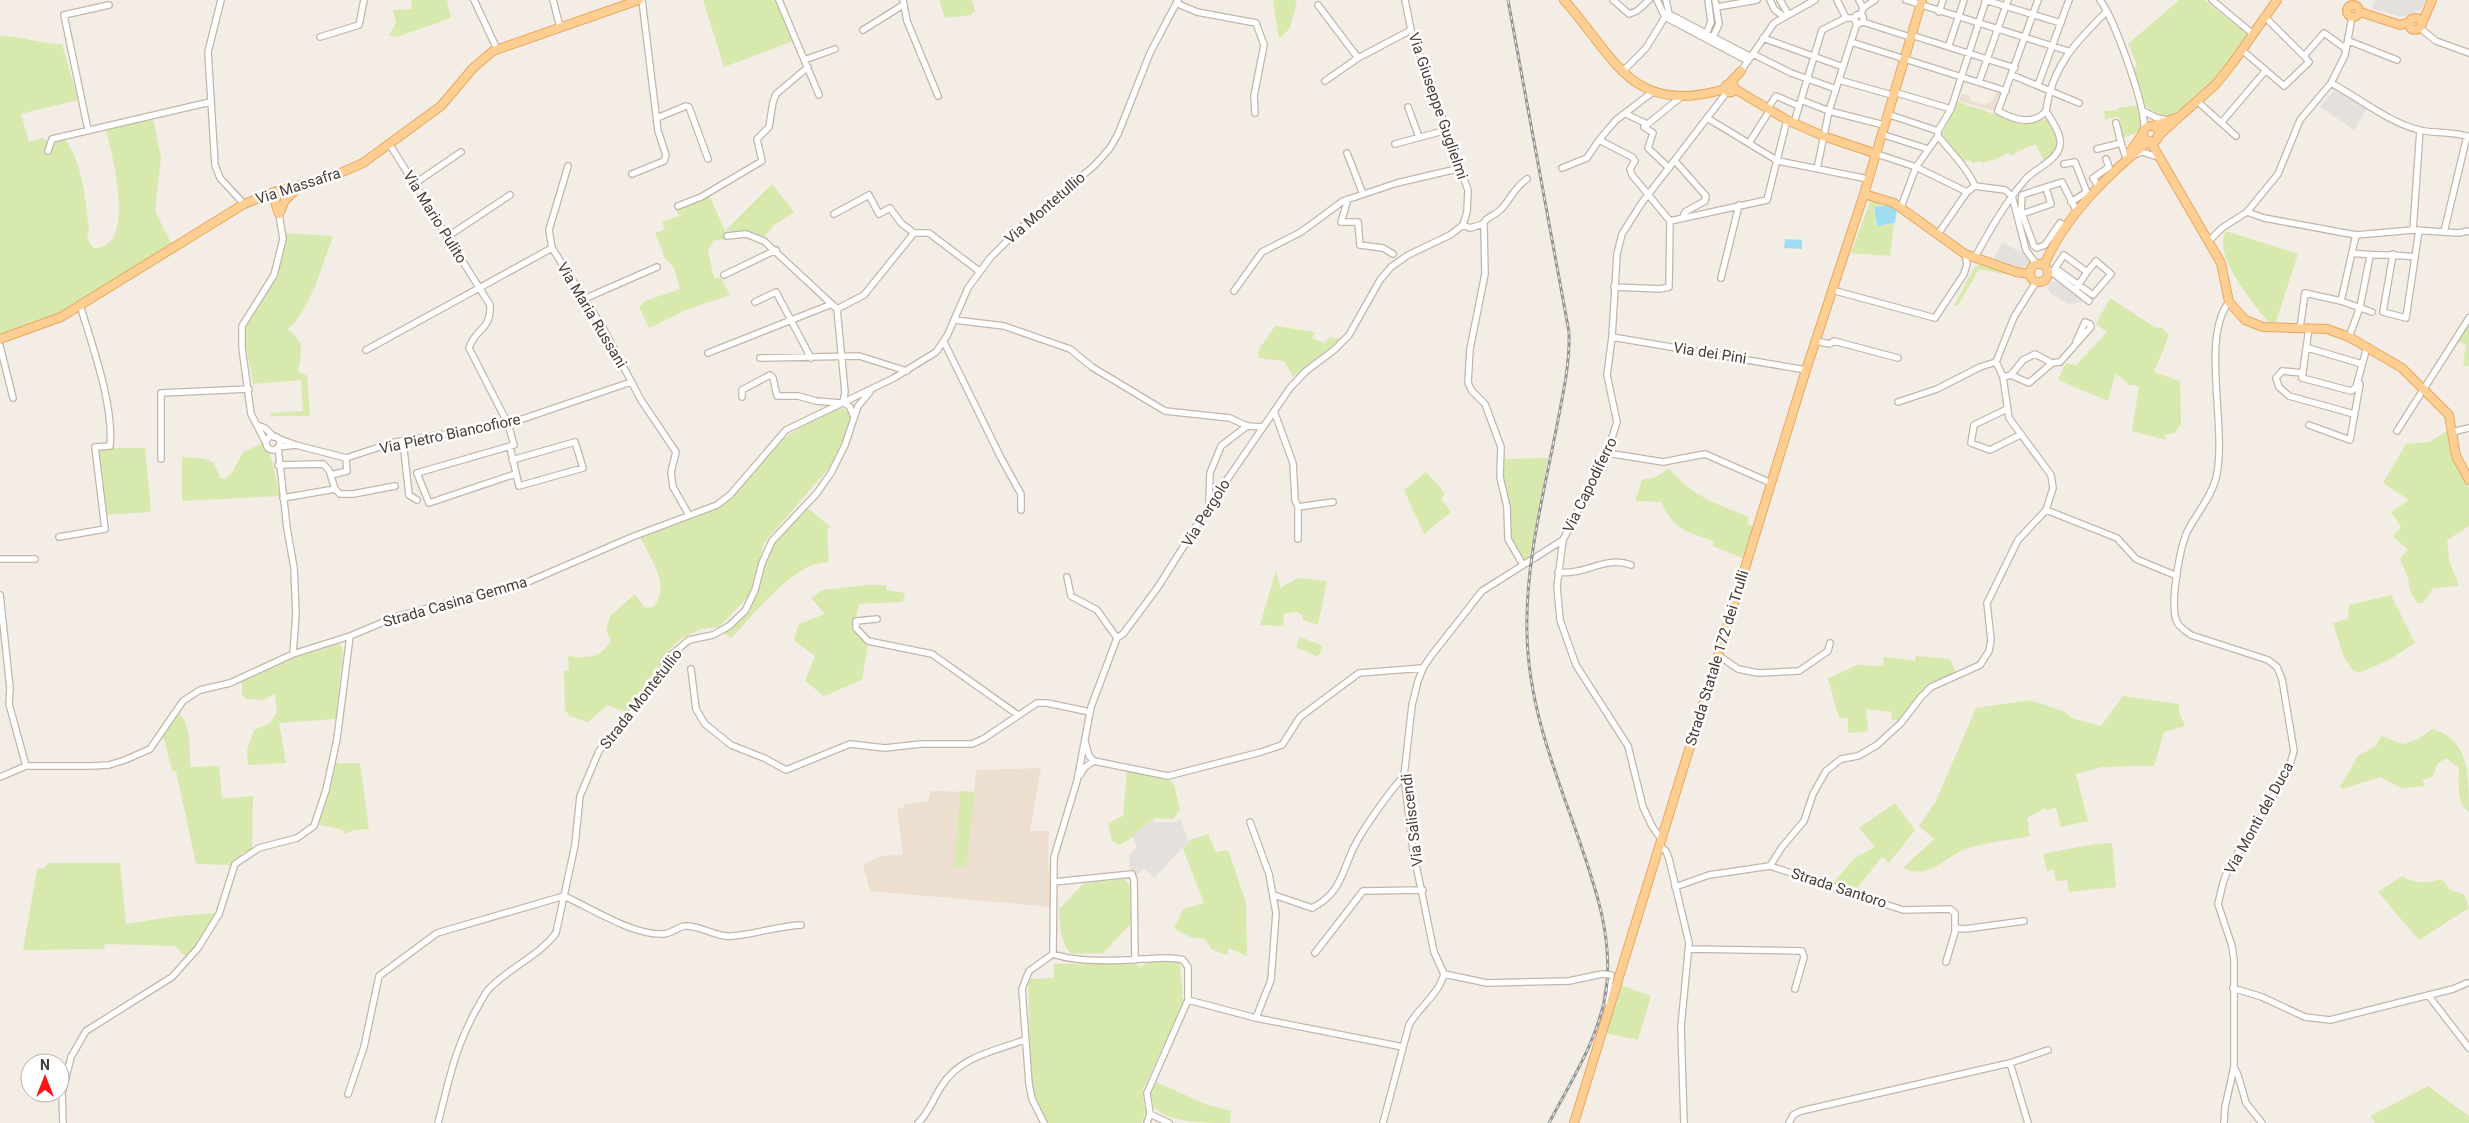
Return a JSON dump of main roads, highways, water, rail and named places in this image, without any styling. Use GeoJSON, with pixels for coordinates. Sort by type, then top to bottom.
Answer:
{"type":"FeatureCollection","features":[{"type":"Feature","properties":{"kind":"main road","name":"Via Massafra"},"geometry":{"type":"LineString","coordinates":[[0,340],[61,317],[244,204],[277,191],[331,177],[363,163],[390,145],[440,106],[477,64],[497,49],[641,0]]}},
{"type":"Feature","properties":{"kind":"main road"},"geometry":{"type":"LineString","coordinates":[[1564,0],[1607,56],[1622,72],[1654,92],[1681,97],[1704,95],[1730,88],[1741,71]]}},
{"type":"Feature","properties":{"kind":"main road"},"geometry":{"type":"LineString","coordinates":[[2030,274],[2031,268],[2042,266],[2088,195],[2126,158],[2181,116],[2216,84],[2277,0]]}},
{"type":"Feature","properties":{"kind":"main road"},"geometry":{"type":"LineString","coordinates":[[2412,20],[2412,30],[2415,31],[2421,27],[2432,0]]}},
{"type":"Feature","properties":{"kind":"main road","name":"Strada Statale 172 dei Trulli"},"geometry":{"type":"LineString","coordinates":[[1574,1123],[1806,370],[1864,194],[1874,153],[1921,3]]}},
{"type":"Feature","properties":{"kind":"main road"},"geometry":{"type":"LineString","coordinates":[[2360,12],[2352,17],[2347,12],[2348,3],[2356,5],[2360,12],[2400,25],[2426,12]]}},
{"type":"Feature","properties":{"kind":"main road"},"geometry":{"type":"LineString","coordinates":[[1730,88],[1790,121],[1823,136],[1874,153]]}},
{"type":"Feature","properties":{"kind":"main road"},"geometry":{"type":"LineString","coordinates":[[2126,158],[2143,132],[2152,126],[2181,116]]}},
{"type":"Feature","properties":{"kind":"main road"},"geometry":{"type":"LineString","coordinates":[[2152,126],[2158,130],[2153,139]]}},
{"type":"Feature","properties":{"kind":"main road"},"geometry":{"type":"LineString","coordinates":[[2143,132],[2144,138],[2153,139]]}},
{"type":"Feature","properties":{"kind":"main road"},"geometry":{"type":"LineString","coordinates":[[2153,139],[2162,161],[2221,263],[2229,302],[2245,320],[2264,327],[2327,329],[2369,347],[2402,368],[2449,415],[2456,456],[2469,480]]}},
{"type":"Feature","properties":{"kind":"main road"},"geometry":{"type":"LineString","coordinates":[[279,210],[301,185]]}},
{"type":"Feature","properties":{"kind":"main road"},"geometry":{"type":"LineString","coordinates":[[277,191],[282,195],[279,210]]}},
{"type":"Feature","properties":{"kind":"main road"},"geometry":{"type":"LineString","coordinates":[[1864,194],[1901,207],[1965,254],[2016,272],[2030,274],[2036,282],[2042,282],[2047,278],[2042,266]]}},
{"type":"Feature","properties":{"kind":"main road"},"geometry":{"type":"LineString","coordinates":[[259,198],[272,204],[279,210]]}},
{"type":"Feature","properties":{"kind":"water"},"geometry":{"type":"Polygon","coordinates":[[[1888,205],[1897,210],[1895,223],[1877,226],[1874,207],[1888,205]]]}},
{"type":"Feature","properties":{"kind":"water"},"geometry":{"type":"Polygon","coordinates":[[[1785,239],[1802,240],[1802,249],[1784,248],[1785,239]]]}},
{"type":"Feature","properties":{"kind":"railway"},"geometry":{"type":"LineString","coordinates":[[1508,0],[1569,332],[1566,379],[1532,554],[1527,607],[1528,658],[1543,732],[1595,888],[1604,929],[1608,970],[1606,992],[1597,1027],[1583,1060],[1549,1123]]}}]}
